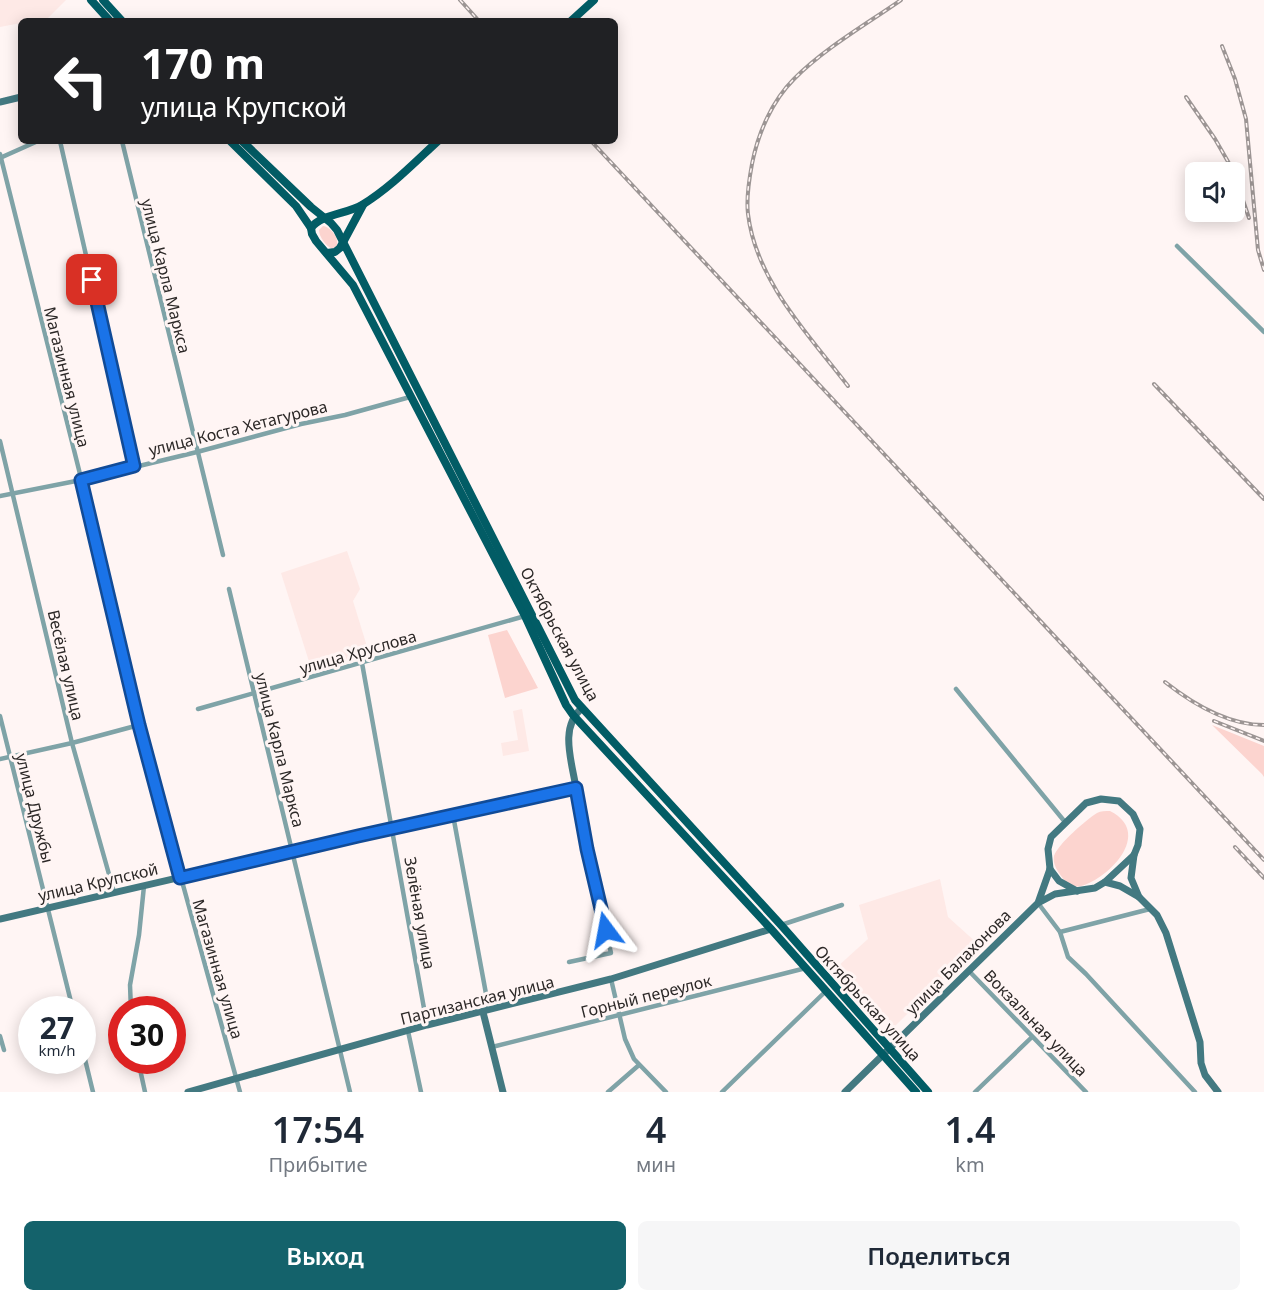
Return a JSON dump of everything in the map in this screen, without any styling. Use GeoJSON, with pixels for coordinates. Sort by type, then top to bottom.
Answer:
{"type":"FeatureCollection","features":[{"type":"Feature","properties":{"kind":"main road"},"geometry":{"type":"LineString","coordinates":[[91,0],[107,18]]}},
{"type":"Feature","properties":{"kind":"main road"},"geometry":{"type":"LineString","coordinates":[[103,0],[119,18]]}},
{"type":"Feature","properties":{"kind":"main road"},"geometry":{"type":"LineString","coordinates":[[574,18],[594,0]]}},
{"type":"Feature","properties":{"kind":"main road","name":"Октябрьская улица"},"geometry":{"type":"LineString","coordinates":[[233,144],[289,198],[311,228],[314,237],[353,285],[525,616],[566,705],[573,715],[771,928],[916,1092]]}},
{"type":"Feature","properties":{"kind":"main road","name":"Октябрьская улица"},"geometry":{"type":"LineString","coordinates":[[245,144],[335,227],[572,693],[582,708],[781,925],[928,1092]]}},
{"type":"Feature","properties":{"kind":"main road"},"geometry":{"type":"LineString","coordinates":[[311,228],[317,221],[348,212],[364,204],[399,177],[435,144]]}},
{"type":"Feature","properties":{"kind":"main road"},"geometry":{"type":"LineString","coordinates":[[327,253],[338,250],[364,204]]}},
{"type":"Feature","properties":{"kind":"street"},"geometry":{"type":"LineString","coordinates":[[0,102],[18,98]]}},
{"type":"Feature","properties":{"kind":"street"},"geometry":{"type":"LineString","coordinates":[[0,156],[30,144]]}},
{"type":"Feature","properties":{"kind":"street"},"geometry":{"type":"LineString","coordinates":[[61,144],[134,466]]}},
{"type":"Feature","properties":{"kind":"street","name":"улица Карла Маркса"},"geometry":{"type":"LineString","coordinates":[[123,144],[223,555]]}},
{"type":"Feature","properties":{"kind":"street","name":"Магазинная улица"},"geometry":{"type":"LineString","coordinates":[[0,156],[139,725],[240,1092]]}},
{"type":"Feature","properties":{"kind":"street"},"geometry":{"type":"LineString","coordinates":[[1177,246],[1264,332]]}},
{"type":"Feature","properties":{"kind":"street","name":"улица Коста Хетагурова"},"geometry":{"type":"LineString","coordinates":[[0,496],[197,453],[410,397]]}},
{"type":"Feature","properties":{"kind":"street","name":"Весёлая улица"},"geometry":{"type":"LineString","coordinates":[[0,441],[72,743],[114,892]]}},
{"type":"Feature","properties":{"kind":"street","name":"улица Карла Маркса"},"geometry":{"type":"LineString","coordinates":[[229,589],[350,1092]]}},
{"type":"Feature","properties":{"kind":"street","name":"улица Хруслова"},"geometry":{"type":"LineString","coordinates":[[198,709],[525,616]]}},
{"type":"Feature","properties":{"kind":"street","name":"Зелёная улица"},"geometry":{"type":"LineString","coordinates":[[362,663],[427,1025]]}},
{"type":"Feature","properties":{"kind":"street"},"geometry":{"type":"LineString","coordinates":[[956,688],[1065,822]]}},
{"type":"Feature","properties":{"kind":"street"},"geometry":{"type":"LineString","coordinates":[[569,962],[611,952],[587,849],[568,741],[573,715],[582,708]]}},
{"type":"Feature","properties":{"kind":"street","name":"улица Дружбы"},"geometry":{"type":"LineString","coordinates":[[0,716],[70,996]]}},
{"type":"Feature","properties":{"kind":"street"},"geometry":{"type":"LineString","coordinates":[[0,759],[139,725]]}},
{"type":"Feature","properties":{"kind":"street","name":"улица Крупской"},"geometry":{"type":"LineString","coordinates":[[0,919],[576,788]]}},
{"type":"Feature","properties":{"kind":"street","name":"улица Балахонова"},"geometry":{"type":"LineString","coordinates":[[846,1092],[1038,903],[1055,894],[1095,888],[1105,882],[1134,855],[1140,829],[1133,814],[1119,801],[1101,799],[1086,803],[1051,837],[1048,849],[1050,869],[1038,903]]}},
{"type":"Feature","properties":{"kind":"street"},"geometry":{"type":"LineString","coordinates":[[453,815],[492,1047],[503,1092]]}},
{"type":"Feature","properties":{"kind":"street"},"geometry":{"type":"LineString","coordinates":[[1134,855],[1131,878],[1139,897]]}},
{"type":"Feature","properties":{"kind":"street"},"geometry":{"type":"LineString","coordinates":[[1050,869],[1059,881],[1077,891]]}},
{"type":"Feature","properties":{"kind":"street"},"geometry":{"type":"LineString","coordinates":[[1105,882],[1120,886],[1139,897],[1157,915],[1166,933],[1200,1042],[1205,1075],[1218,1092]]}},
{"type":"Feature","properties":{"kind":"street"},"geometry":{"type":"LineString","coordinates":[[130,996],[144,886]]}},
{"type":"Feature","properties":{"kind":"street"},"geometry":{"type":"LineString","coordinates":[[1038,903],[1060,932],[1068,957],[1195,1092]]}},
{"type":"Feature","properties":{"kind":"street"},"geometry":{"type":"LineString","coordinates":[[781,925],[842,905]]}},
{"type":"Feature","properties":{"kind":"street"},"geometry":{"type":"LineString","coordinates":[[1060,932],[1150,909]]}},
{"type":"Feature","properties":{"kind":"street","name":"Партизанская улица"},"geometry":{"type":"LineString","coordinates":[[188,1092],[427,1025],[611,979],[771,928]]}},
{"type":"Feature","properties":{"kind":"street","name":"Горный переулок"},"geometry":{"type":"LineString","coordinates":[[492,1047],[806,968]]}},
{"type":"Feature","properties":{"kind":"street","name":"Вокзальная улица"},"geometry":{"type":"LineString","coordinates":[[969,971],[1086,1092]]}},
{"type":"Feature","properties":{"kind":"street"},"geometry":{"type":"LineString","coordinates":[[611,979],[625,1039],[639,1065],[666,1092]]}},
{"type":"Feature","properties":{"kind":"street"},"geometry":{"type":"LineString","coordinates":[[722,1092],[826,991]]}},
{"type":"Feature","properties":{"kind":"street"},"geometry":{"type":"LineString","coordinates":[[408,1031],[421,1092]]}},
{"type":"Feature","properties":{"kind":"street"},"geometry":{"type":"LineString","coordinates":[[0,1036],[4,1050]]}},
{"type":"Feature","properties":{"kind":"street"},"geometry":{"type":"LineString","coordinates":[[975,1092],[1032,1037]]}},
{"type":"Feature","properties":{"kind":"street"},"geometry":{"type":"LineString","coordinates":[[608,1092],[639,1065]]}},
{"type":"Feature","properties":{"kind":"street"},"geometry":{"type":"LineString","coordinates":[[89,1074],[93,1092]]}},
{"type":"Feature","properties":{"kind":"street"},"geometry":{"type":"LineString","coordinates":[[141,1074],[145,1092]]}},
{"type":"Feature","properties":{"kind":"shaded area"},"geometry":{"type":"Polygon","coordinates":[[[0,0],[66,0],[48,18],[18,18],[18,24],[0,27],[0,0]]]}},
{"type":"Feature","properties":{"kind":"shaded area"},"geometry":{"type":"Polygon","coordinates":[[[323,226],[329,228],[336,236],[337,246],[332,249],[320,236],[319,230],[323,226]]]}},
{"type":"Feature","properties":{"kind":"shaded area"},"geometry":{"type":"Polygon","coordinates":[[[347,551],[360,589],[353,601],[369,653],[312,671],[281,573],[347,551]]]}},
{"type":"Feature","properties":{"kind":"shaded area"},"geometry":{"type":"Polygon","coordinates":[[[507,630],[538,688],[505,698],[488,635],[507,630]]]}},
{"type":"Feature","properties":{"kind":"shaded area"},"geometry":{"type":"Polygon","coordinates":[[[522,709],[529,751],[503,756],[501,743],[518,740],[513,711],[522,709]]]}},
{"type":"Feature","properties":{"kind":"shaded area"},"geometry":{"type":"Polygon","coordinates":[[[1212,725],[1264,746],[1264,777],[1262,774],[1212,725]]]}},
{"type":"Feature","properties":{"kind":"shaded area"},"geometry":{"type":"Polygon","coordinates":[[[1110,811],[1124,822],[1128,835],[1125,848],[1106,873],[1081,886],[1069,885],[1059,873],[1054,856],[1061,845],[1092,816],[1110,811]]]}},
{"type":"Feature","properties":{"kind":"shaded area"},"geometry":{"type":"Polygon","coordinates":[[[940,879],[948,917],[978,944],[894,1027],[836,968],[868,939],[859,905],[940,879]]]}},
{"type":"Feature","properties":{"kind":"railway"},"geometry":{"type":"LineString","coordinates":[[460,0],[476,18]]}},
{"type":"Feature","properties":{"kind":"railway"},"geometry":{"type":"LineString","coordinates":[[848,386],[786,306],[762,262],[753,239],[748,214],[749,183],[762,129],[786,88],[832,47],[901,0]]}},
{"type":"Feature","properties":{"kind":"railway"},"geometry":{"type":"LineString","coordinates":[[1222,46],[1235,79],[1246,119],[1258,250],[1264,270]]}},
{"type":"Feature","properties":{"kind":"railway"},"geometry":{"type":"LineString","coordinates":[[1186,97],[1228,162]]}},
{"type":"Feature","properties":{"kind":"railway"},"geometry":{"type":"LineString","coordinates":[[594,144],[1264,860]]}},
{"type":"Feature","properties":{"kind":"railway"},"geometry":{"type":"LineString","coordinates":[[1245,206],[1249,218]]}},
{"type":"Feature","properties":{"kind":"railway"},"geometry":{"type":"LineString","coordinates":[[1154,384],[1264,499]]}},
{"type":"Feature","properties":{"kind":"railway"},"geometry":{"type":"LineString","coordinates":[[1165,682],[1211,712],[1237,721],[1264,725]]}},
{"type":"Feature","properties":{"kind":"railway"},"geometry":{"type":"LineString","coordinates":[[1214,721],[1264,741]]}},
{"type":"Feature","properties":{"kind":"railway"},"geometry":{"type":"LineString","coordinates":[[1235,847],[1264,878]]}},
{"type":"Feature","properties":{"kind":"route"},"geometry":{"type":"LineString","coordinates":[[92,280],[134,466],[81,480],[139,725],[180,878],[576,788],[587,849],[606,930]]}}]}
